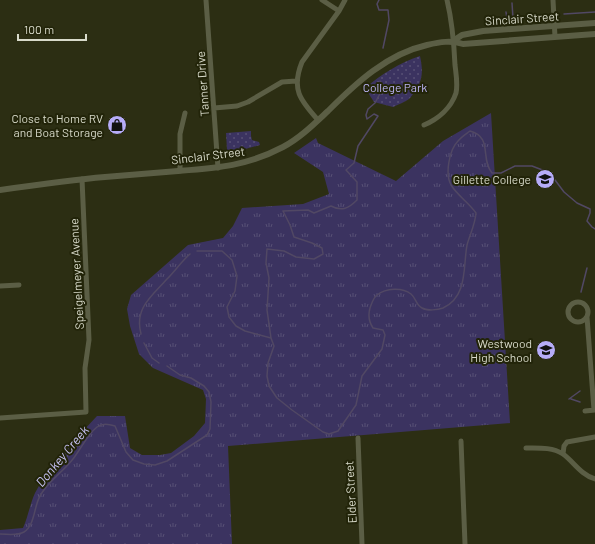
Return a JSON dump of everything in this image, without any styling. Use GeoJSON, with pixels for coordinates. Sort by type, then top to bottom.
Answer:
{"type":"FeatureCollection","features":[{"type":"Feature","properties":{"kind":"street","name":"Tanner Drive"},"geometry":{"type":"LineString","coordinates":[[206,0],[218,168]]}},
{"type":"Feature","properties":{"kind":"street"},"geometry":{"type":"LineString","coordinates":[[322,0],[339,11]]}},
{"type":"Feature","properties":{"kind":"street"},"geometry":{"type":"LineString","coordinates":[[318,120],[300,100],[296,81],[298,71],[302,62],[339,11],[345,0]]}},
{"type":"Feature","properties":{"kind":"street"},"geometry":{"type":"LineString","coordinates":[[424,125],[434,121],[446,109],[451,103],[456,92],[457,81],[454,41],[447,0]]}},
{"type":"Feature","properties":{"kind":"street"},"geometry":{"type":"LineString","coordinates":[[552,0],[556,37]]}},
{"type":"Feature","properties":{"kind":"street","name":"Sinclair Street"},"geometry":{"type":"LineString","coordinates":[[454,41],[462,35],[483,31],[595,23]]}},
{"type":"Feature","properties":{"kind":"street","name":"Sinclair Street"},"geometry":{"type":"LineString","coordinates":[[0,190],[82,179],[218,168],[248,162],[265,156],[302,135],[362,78],[377,67],[407,51],[427,45],[454,41],[463,44],[595,34]]}},
{"type":"Feature","properties":{"kind":"street"},"geometry":{"type":"LineString","coordinates":[[214,108],[237,106],[248,102],[282,82],[296,81]]}},
{"type":"Feature","properties":{"kind":"street"},"geometry":{"type":"LineString","coordinates":[[180,171],[180,134],[185,114]]}},
{"type":"Feature","properties":{"kind":"street","name":"Speigelmeyer Avenue"},"geometry":{"type":"LineString","coordinates":[[0,418],[86,412],[85,368],[89,340],[82,179]]}},
{"type":"Feature","properties":{"kind":"street"},"geometry":{"type":"LineString","coordinates":[[0,286],[19,285]]}},
{"type":"Feature","properties":{"kind":"street"},"geometry":{"type":"LineString","coordinates":[[585,411],[594,410],[588,314],[587,308],[579,302],[573,304],[569,309],[569,316],[573,321],[583,322],[587,317]]}},
{"type":"Feature","properties":{"kind":"street"},"geometry":{"type":"LineString","coordinates":[[563,454],[564,446],[567,442],[595,437]]}},
{"type":"Feature","properties":{"kind":"street","name":"Elder Street"},"geometry":{"type":"LineString","coordinates":[[358,438],[362,544]]}},
{"type":"Feature","properties":{"kind":"street"},"geometry":{"type":"LineString","coordinates":[[461,441],[465,544]]}},
{"type":"Feature","properties":{"kind":"street"},"geometry":{"type":"LineString","coordinates":[[526,448],[553,449],[563,454],[581,472],[595,479]]}},
{"type":"Feature","properties":{"kind":"green space","name":"College Park"},"geometry":{"type":"Polygon","coordinates":[[[420,56],[422,74],[417,88],[410,98],[393,107],[374,102],[365,88],[391,69],[420,56]]]}},
{"type":"Feature","properties":{"kind":"green space"},"geometry":{"type":"Polygon","coordinates":[[[491,113],[510,423],[228,446],[232,544],[0,544],[0,530],[23,528],[33,497],[41,482],[63,453],[97,416],[125,416],[130,448],[142,455],[160,455],[171,453],[194,436],[205,423],[206,399],[203,390],[153,368],[139,354],[130,326],[127,309],[131,295],[188,245],[223,238],[233,226],[242,208],[303,204],[329,194],[323,172],[294,153],[316,138],[318,143],[396,181],[443,141],[491,113]]]}},
{"type":"Feature","properties":{"kind":"green space"},"geometry":{"type":"Polygon","coordinates":[[[251,131],[252,140],[259,142],[260,145],[231,153],[227,150],[226,133],[251,131]]]}},
{"type":"Feature","properties":{"kind":"waterway"},"geometry":{"type":"LineString","coordinates":[[379,0],[377,4],[379,10],[388,10],[389,20],[383,48]]}},
{"type":"Feature","properties":{"kind":"waterway"},"geometry":{"type":"LineString","coordinates":[[512,3],[513,18]]}},
{"type":"Feature","properties":{"kind":"waterway"},"geometry":{"type":"LineString","coordinates":[[506,12],[507,19]]}},
{"type":"Feature","properties":{"kind":"waterway"},"geometry":{"type":"LineString","coordinates":[[564,14],[595,12]]}},
{"type":"Feature","properties":{"kind":"waterway"},"geometry":{"type":"LineString","coordinates":[[493,20],[545,16]]}},
{"type":"Feature","properties":{"kind":"waterway"},"geometry":{"type":"LineString","coordinates":[[271,338],[267,310],[269,278],[266,263],[267,249],[284,251],[296,257],[314,259],[323,254],[322,248],[294,237],[283,211],[308,210],[314,213],[331,206],[342,209],[348,207],[357,200],[357,182],[346,170],[354,163],[358,146],[378,116],[374,114],[367,119],[366,115],[368,109],[375,103],[384,86],[380,81]]}},
{"type":"Feature","properties":{"kind":"waterway","name":"Donkey Creek"},"geometry":{"type":"LineString","coordinates":[[197,251],[222,251],[232,260],[237,276],[235,291],[227,307],[229,317],[236,326],[245,331],[271,338],[274,346],[268,363],[267,376],[269,386],[277,398],[323,432],[329,434],[338,431],[356,405],[362,376],[382,349],[385,335],[383,330],[373,328],[369,318],[370,308],[376,296],[385,291],[399,289],[411,294],[418,305],[422,308],[427,310],[435,310],[443,308],[451,303],[461,289],[467,245],[474,225],[476,213],[451,185],[448,169],[452,150],[458,141],[470,131],[477,134],[484,143],[487,161],[492,173],[501,173],[515,166],[532,166],[545,171],[555,180],[564,192],[577,203],[590,209],[587,221],[595,229]]}},
{"type":"Feature","properties":{"kind":"waterway","name":"Donkey Creek"},"geometry":{"type":"LineString","coordinates":[[141,334],[139,325],[140,317],[146,303],[190,254]]}},
{"type":"Feature","properties":{"kind":"waterway"},"geometry":{"type":"LineString","coordinates":[[581,292],[587,268]]}},
{"type":"Feature","properties":{"kind":"waterway","name":"Donkey Creek"},"geometry":{"type":"LineString","coordinates":[[144,343],[152,358],[159,363]]}},
{"type":"Feature","properties":{"kind":"waterway","name":"Donkey Creek"},"geometry":{"type":"LineString","coordinates":[[0,534],[18,534],[28,529],[38,500],[43,491],[69,464],[90,434],[101,425],[106,424],[115,426],[126,452],[133,460],[144,464],[155,465],[167,461],[207,435],[210,429],[211,402],[209,392],[204,386],[191,378],[180,375],[167,366]]}},
{"type":"Feature","properties":{"kind":"waterway"},"geometry":{"type":"LineString","coordinates":[[569,399],[580,391]]}},
{"type":"Feature","properties":{"kind":"waterway"},"geometry":{"type":"LineString","coordinates":[[571,399],[580,402]]}},
{"type":"Feature","properties":{"kind":"place","name":"Close to Home RV and Boat Storage"},"geometry":{"type":"Point","coordinates":[117,125]}},
{"type":"Feature","properties":{"kind":"place","name":"Gillette College"},"geometry":{"type":"Point","coordinates":[545,179]}},
{"type":"Feature","properties":{"kind":"place","name":"Westwood High School"},"geometry":{"type":"Point","coordinates":[546,350]}}]}
